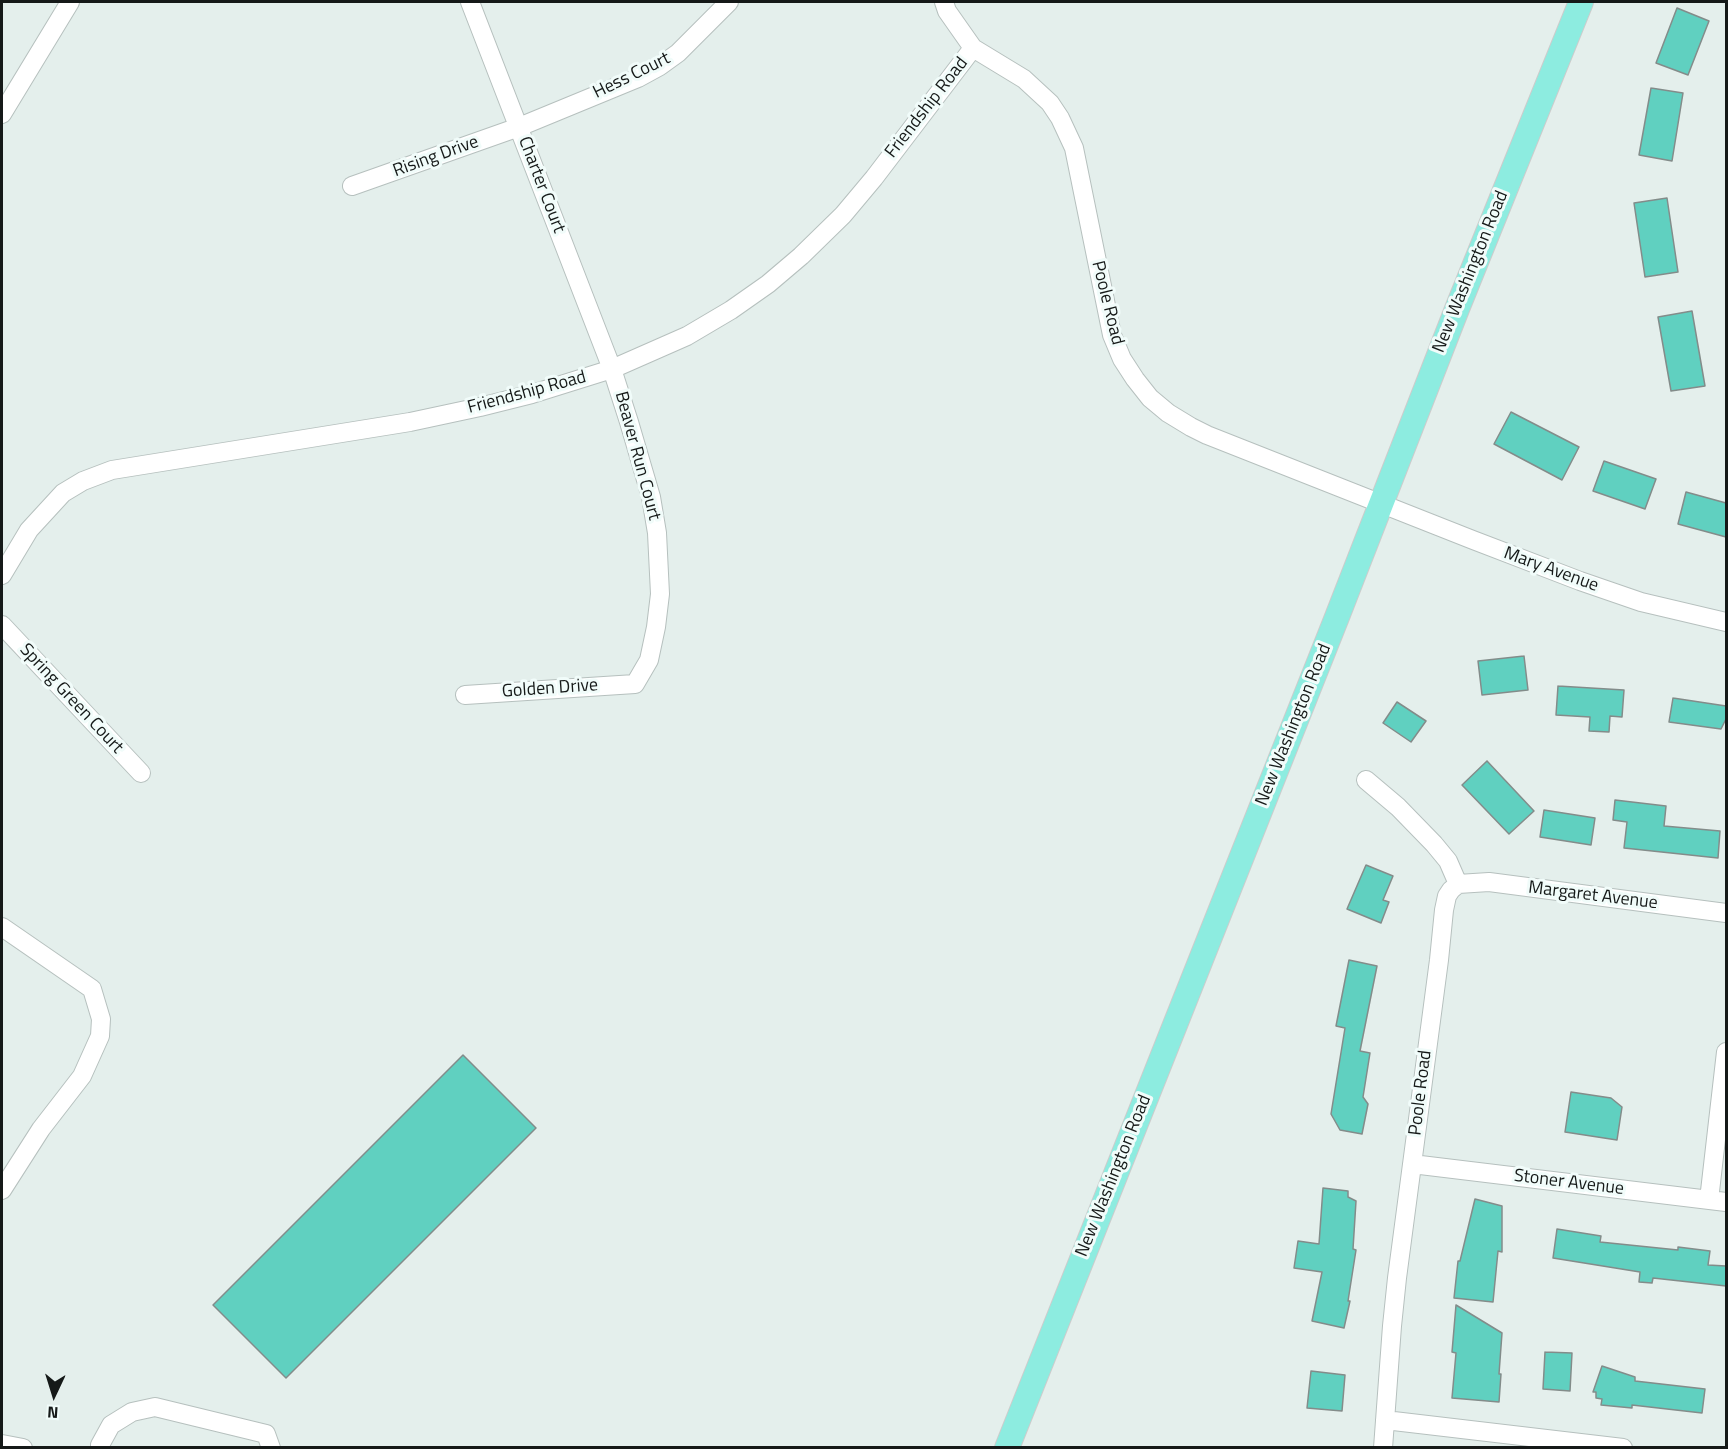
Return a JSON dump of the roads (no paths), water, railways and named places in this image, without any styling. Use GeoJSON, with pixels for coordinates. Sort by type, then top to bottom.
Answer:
{"type":"FeatureCollection","features":[{"type":"Feature","properties":{"kind":"main road","name":"New Washington Road"},"geometry":{"type":"LineString","coordinates":[[1007,1448],[1523,140],[1581,2]]}},
{"type":"Feature","properties":{"kind":"street"},"geometry":{"type":"LineString","coordinates":[[2,114],[70,2]]}},
{"type":"Feature","properties":{"kind":"street","name":"Charter Court"},"geometry":{"type":"LineString","coordinates":[[470,2],[612,369]]}},
{"type":"Feature","properties":{"kind":"street","name":"Hess Court"},"geometry":{"type":"LineString","coordinates":[[519,127],[638,78],[660,66],[690,42],[729,2]]}},
{"type":"Feature","properties":{"kind":"street","name":"Poole Road"},"geometry":{"type":"LineString","coordinates":[[944,2],[947,11],[973,48],[1024,79],[1050,103],[1066,131],[1074,148],[1082,178],[1112,335],[1122,359],[1150,398],[1168,413],[1207,435],[1381,503]]}},
{"type":"Feature","properties":{"kind":"street","name":"Friendship Road"},"geometry":{"type":"LineString","coordinates":[[2,575],[29,530],[63,493],[84,481],[112,470],[410,422],[532,394],[612,369],[687,336],[731,310],[768,284],[843,215],[973,48]]}},
{"type":"Feature","properties":{"kind":"street","name":"Rising Drive"},"geometry":{"type":"LineString","coordinates":[[352,186],[519,127]]}},
{"type":"Feature","properties":{"kind":"street","name":"Beaver Run Court"},"geometry":{"type":"LineString","coordinates":[[612,369],[649,488],[659,558],[660,594],[656,627],[648,660],[635,684]]}},
{"type":"Feature","properties":{"kind":"street","name":"Mary Avenue"},"geometry":{"type":"LineString","coordinates":[[1381,503],[1473,540],[1641,602],[1726,622]]}},
{"type":"Feature","properties":{"kind":"street","name":"Spring Green Court"},"geometry":{"type":"LineString","coordinates":[[2,625],[141,773]]}},
{"type":"Feature","properties":{"kind":"street","name":"Golden Drive"},"geometry":{"type":"LineString","coordinates":[[465,695],[635,684]]}},
{"type":"Feature","properties":{"kind":"street"},"geometry":{"type":"LineString","coordinates":[[1366,780],[1428,837],[1448,861],[1458,884]]}},
{"type":"Feature","properties":{"kind":"street","name":"Margaret Avenue"},"geometry":{"type":"LineString","coordinates":[[1458,884],[1489,882],[1726,913]]}},
{"type":"Feature","properties":{"kind":"street","name":"Poole Road"},"geometry":{"type":"LineString","coordinates":[[1383,1448],[1396,1287],[1444,910],[1447,896],[1458,884]]}},
{"type":"Feature","properties":{"kind":"street"},"geometry":{"type":"LineString","coordinates":[[2,927],[92,989],[101,1019],[100,1036],[82,1076],[41,1128],[2,1190]]}},
{"type":"Feature","properties":{"kind":"street"},"geometry":{"type":"LineString","coordinates":[[1718,1201],[1726,1052]]}},
{"type":"Feature","properties":{"kind":"street","name":"Stoner Avenue"},"geometry":{"type":"LineString","coordinates":[[1412,1164],[1718,1201]]}},
{"type":"Feature","properties":{"kind":"street"},"geometry":{"type":"LineString","coordinates":[[97,1447],[111,1425],[132,1412],[155,1407],[266,1434],[271,1448]]}},
{"type":"Feature","properties":{"kind":"street"},"geometry":{"type":"LineString","coordinates":[[1385,1420],[1623,1448]]}},
{"type":"Feature","properties":{"kind":"street"},"geometry":{"type":"LineString","coordinates":[[2,1444],[23,1448]]}}]}
